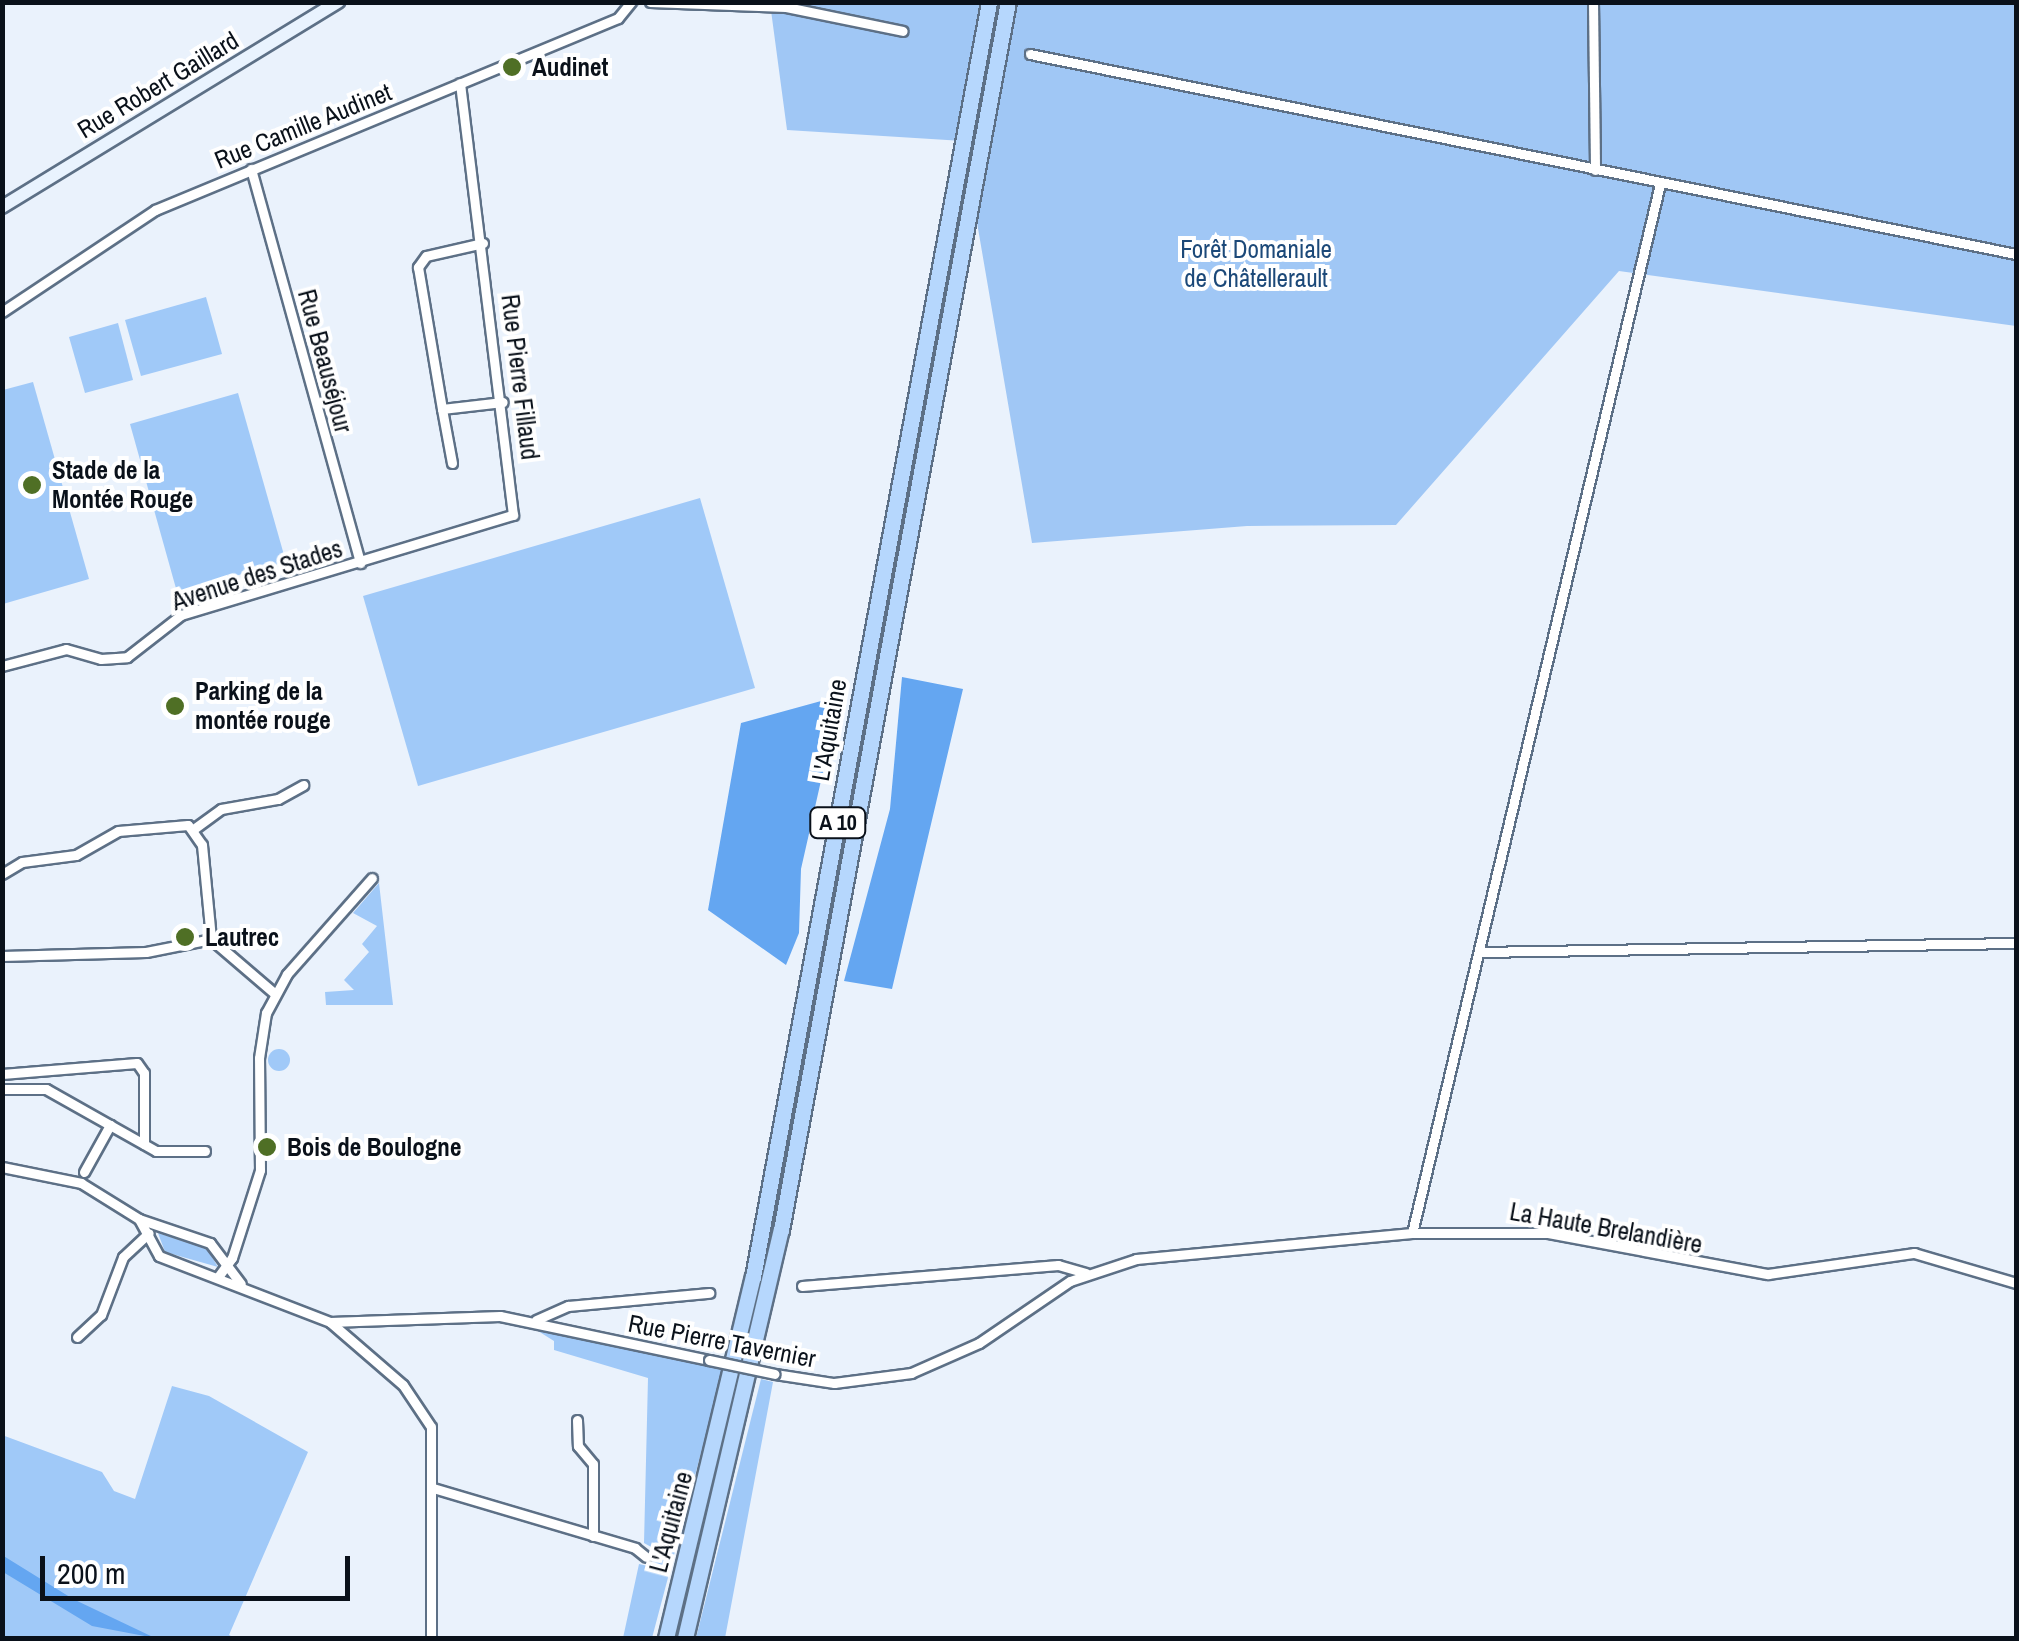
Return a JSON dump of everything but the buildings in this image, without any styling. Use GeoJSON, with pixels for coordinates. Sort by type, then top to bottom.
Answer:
{"type":"FeatureCollection","features":[{"type":"Feature","properties":{"kind":"highway","name":"L'Aquitaine"},"geometry":{"type":"LineString","coordinates":[[666,1638],[750,1292],[988,2]]}},
{"type":"Feature","properties":{"kind":"highway","name":"L'Aquitaine"},"geometry":{"type":"LineString","coordinates":[[685,1638],[778,1247],[1008,2]]}},
{"type":"Feature","properties":{"kind":"street","name":"Rue Robert Gaillard"},"geometry":{"type":"LineString","coordinates":[[2,206],[338,2]]}},
{"type":"Feature","properties":{"kind":"street","name":"Rue Camille Audinet"},"geometry":{"type":"LineString","coordinates":[[2,312],[155,210],[618,18],[631,2]]}},
{"type":"Feature","properties":{"kind":"street"},"geometry":{"type":"LineString","coordinates":[[650,2],[786,7],[902,31]]}},
{"type":"Feature","properties":{"kind":"street"},"geometry":{"type":"LineString","coordinates":[[1593,2],[1595,170]]}},
{"type":"Feature","properties":{"kind":"street"},"geometry":{"type":"LineString","coordinates":[[1030,54],[2016,254]]}},
{"type":"Feature","properties":{"kind":"street","name":"Rue Pierre Fillaud"},"geometry":{"type":"LineString","coordinates":[[360,563],[513,515],[503,402],[460,83]]}},
{"type":"Feature","properties":{"kind":"street","name":"Rue Beauséjour"},"geometry":{"type":"LineString","coordinates":[[250,169],[360,563]]}},
{"type":"Feature","properties":{"kind":"street"},"geometry":{"type":"LineString","coordinates":[[1412,1233],[1660,184]]}},
{"type":"Feature","properties":{"kind":"street"},"geometry":{"type":"LineString","coordinates":[[452,463],[419,263],[483,243]]}},
{"type":"Feature","properties":{"kind":"street"},"geometry":{"type":"LineString","coordinates":[[442,408],[503,402]]}},
{"type":"Feature","properties":{"kind":"street","name":"Avenue des Stades"},"geometry":{"type":"LineString","coordinates":[[2,666],[66,650],[102,659],[126,657],[181,615],[360,563]]}},
{"type":"Feature","properties":{"kind":"street"},"geometry":{"type":"LineString","coordinates":[[2,874],[22,862],[76,856],[118,831],[194,828],[221,809],[278,798],[303,785]]}},
{"type":"Feature","properties":{"kind":"street"},"geometry":{"type":"LineString","coordinates":[[194,828],[211,939],[274,992]]}},
{"type":"Feature","properties":{"kind":"street"},"geometry":{"type":"LineString","coordinates":[[218,1276],[228,1266],[260,1170],[258,1058],[274,992],[372,878]]}},
{"type":"Feature","properties":{"kind":"street"},"geometry":{"type":"LineString","coordinates":[[2,956],[146,952],[211,939]]}},
{"type":"Feature","properties":{"kind":"street"},"geometry":{"type":"LineString","coordinates":[[1479,952],[2016,943]]}},
{"type":"Feature","properties":{"kind":"street"},"geometry":{"type":"LineString","coordinates":[[2,1074],[138,1064],[144,1073],[144,1144]]}},
{"type":"Feature","properties":{"kind":"street"},"geometry":{"type":"LineString","coordinates":[[2,1089],[46,1089],[156,1151],[205,1151]]}},
{"type":"Feature","properties":{"kind":"street"},"geometry":{"type":"LineString","coordinates":[[84,1172],[110,1125]]}},
{"type":"Feature","properties":{"kind":"street","name":"Rue Pierre Tavernier"},"geometry":{"type":"LineString","coordinates":[[2,1167],[81,1183],[138,1219],[210,1242],[243,1286]]}},
{"type":"Feature","properties":{"kind":"street","name":"Rue Pierre Tavernier"},"geometry":{"type":"LineString","coordinates":[[138,1219],[159,1256],[330,1322],[468,1314],[534,1321],[774,1374],[834,1382],[912,1373],[979,1343],[1086,1273],[1166,1254],[1412,1233]]}},
{"type":"Feature","properties":{"kind":"street"},"geometry":{"type":"LineString","coordinates":[[78,1338],[101,1316],[123,1257],[158,1226]]}},
{"type":"Feature","properties":{"kind":"street","name":"La Haute Brelandière"},"geometry":{"type":"LineString","coordinates":[[1412,1233],[1548,1233],[1768,1274],[1914,1253],[2016,1282]]}},
{"type":"Feature","properties":{"kind":"street"},"geometry":{"type":"LineString","coordinates":[[802,1286],[1058,1265],[1086,1273]]}},
{"type":"Feature","properties":{"kind":"street"},"geometry":{"type":"LineString","coordinates":[[534,1321],[568,1306],[710,1293]]}},
{"type":"Feature","properties":{"kind":"street"},"geometry":{"type":"LineString","coordinates":[[330,1322],[416,1399],[433,1442],[431,1638]]}},
{"type":"Feature","properties":{"kind":"street"},"geometry":{"type":"LineString","coordinates":[[577,1420],[578,1446],[592,1464],[594,1536]]}},
{"type":"Feature","properties":{"kind":"street"},"geometry":{"type":"LineString","coordinates":[[433,1488],[594,1536],[646,1557]]}},
{"type":"Feature","properties":{"kind":"shaded area"},"geometry":{"type":"Polygon","coordinates":[[[206,297],[222,354],[141,376],[125,320],[206,297]]]}},
{"type":"Feature","properties":{"kind":"shaded area"},"geometry":{"type":"Polygon","coordinates":[[[118,323],[133,380],[85,393],[69,337],[118,323]]]}},
{"type":"Feature","properties":{"kind":"shaded area","name":"Stade de la Montée Rouge"},"geometry":{"type":"Polygon","coordinates":[[[33,382],[89,579],[3,604],[3,390],[33,382]]]}},
{"type":"Feature","properties":{"kind":"shaded area"},"geometry":{"type":"Polygon","coordinates":[[[238,393],[286,562],[177,592],[130,424],[238,393]]]}},
{"type":"Feature","properties":{"kind":"shaded area"},"geometry":{"type":"Polygon","coordinates":[[[700,498],[755,688],[418,786],[363,596],[700,498]]]}},
{"type":"Feature","properties":{"kind":"shaded area"},"geometry":{"type":"Polygon","coordinates":[[[902,677],[963,689],[892,989],[844,981],[890,809],[902,677]]]}},
{"type":"Feature","properties":{"kind":"shaded area"},"geometry":{"type":"Polygon","coordinates":[[[832,698],[837,710],[801,869],[799,933],[786,965],[708,910],[741,723],[832,698]]]}},
{"type":"Feature","properties":{"kind":"shaded area"},"geometry":{"type":"Polygon","coordinates":[[[379,883],[393,1005],[326,1005],[325,992],[354,990],[344,980],[369,952],[362,944],[377,926],[353,913],[379,883]]]}},
{"type":"Feature","properties":{"kind":"shaded area"},"geometry":{"type":"Polygon","coordinates":[[[279,1049],[287,1052],[287,1068],[279,1071],[271,1068],[268,1060],[271,1052],[279,1049]]]}},
{"type":"Feature","properties":{"kind":"shaded area"},"geometry":{"type":"Polygon","coordinates":[[[158,1233],[207,1249],[218,1267],[165,1252],[158,1233]]]}},
{"type":"Feature","properties":{"kind":"shaded area"},"geometry":{"type":"Polygon","coordinates":[[[549,1330],[723,1370],[652,1638],[623,1638],[639,1564],[648,1566],[653,1548],[644,1543],[648,1378],[554,1350],[554,1341],[538,1331],[549,1330]]]}},
{"type":"Feature","properties":{"kind":"shaded area"},"geometry":{"type":"Polygon","coordinates":[[[761,1379],[773,1382],[725,1638],[696,1638],[761,1379]]]}},
{"type":"Feature","properties":{"kind":"shaded area"},"geometry":{"type":"Polygon","coordinates":[[[172,1386],[209,1396],[308,1452],[229,1635],[235,1638],[3,1638],[2,1435],[102,1472],[114,1491],[135,1499],[172,1386]]]}},
{"type":"Feature","properties":{"kind":"shaded area"},"geometry":{"type":"Polygon","coordinates":[[[2,1555],[73,1599],[155,1638],[92,1626],[3,1572],[2,1555]]]}},
{"type":"Feature","properties":{"kind":"green space","name":"Forêt Domaniale de Châtellerault"},"geometry":{"type":"Polygon","coordinates":[[[770,3],[2016,3],[2016,326],[1619,271],[1396,525],[1247,526],[1032,543],[963,141],[787,130],[770,3]]]}},
{"type":"Feature","properties":{"kind":"place","name":"Audinet"},"geometry":{"type":"Point","coordinates":[512,67]}},
{"type":"Feature","properties":{"kind":"place","name":"Stade de la Montée Rouge"},"geometry":{"type":"Point","coordinates":[32,485]}},
{"type":"Feature","properties":{"kind":"place","name":"Parking de la montée rouge"},"geometry":{"type":"Point","coordinates":[175,706]}},
{"type":"Feature","properties":{"kind":"place","name":"Lautrec"},"geometry":{"type":"Point","coordinates":[185,937]}},
{"type":"Feature","properties":{"kind":"place","name":"Bois de Boulogne"},"geometry":{"type":"Point","coordinates":[267,1147]}}]}
